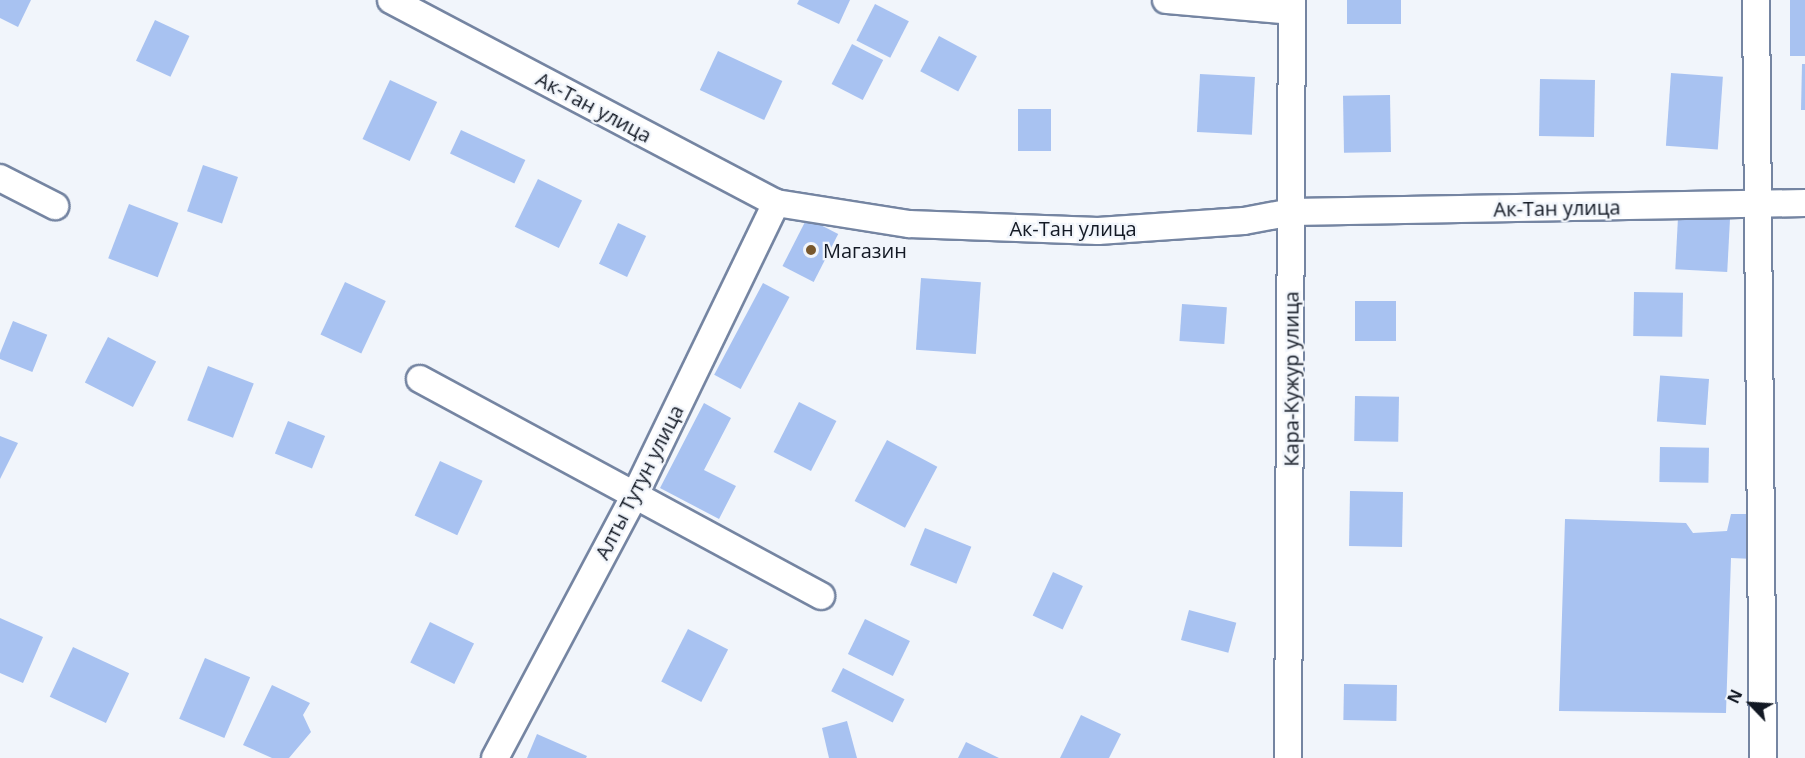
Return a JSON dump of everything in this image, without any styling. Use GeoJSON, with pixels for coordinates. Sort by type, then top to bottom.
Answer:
{"type":"FeatureCollection","features":[{"type":"Feature","properties":{"kind":"street"},"geometry":{"type":"LineString","coordinates":[[1166,0],[1292,6]]}},
{"type":"Feature","properties":{"kind":"street"},"geometry":{"type":"LineString","coordinates":[[1756,0],[1756,205],[1763,758]]}},
{"type":"Feature","properties":{"kind":"street","name":"Ак-Тан улица"},"geometry":{"type":"LineString","coordinates":[[402,2],[776,203],[909,224],[1098,231],[1244,221],[1292,212],[1805,203]]}},
{"type":"Feature","properties":{"kind":"street","name":"Кара-Кужур улица"},"geometry":{"type":"LineString","coordinates":[[1288,758],[1292,6]]}},
{"type":"Feature","properties":{"kind":"street"},"geometry":{"type":"LineString","coordinates":[[0,178],[55,206]]}},
{"type":"Feature","properties":{"kind":"street","name":"Алты Тутун улица"},"geometry":{"type":"LineString","coordinates":[[495,758],[633,499],[776,203]]}},
{"type":"Feature","properties":{"kind":"street"},"geometry":{"type":"LineString","coordinates":[[420,378],[633,499],[821,596]]}},
{"type":"Feature","properties":{"kind":"building"},"geometry":{"type":"Polygon","coordinates":[[[0,0],[31,0],[18,27],[0,18],[0,0]]]}},
{"type":"Feature","properties":{"kind":"building"},"geometry":{"type":"Polygon","coordinates":[[[799,0],[850,0],[839,24],[797,4],[799,0]]]}},
{"type":"Feature","properties":{"kind":"building"},"geometry":{"type":"Polygon","coordinates":[[[1347,0],[1401,0],[1401,24],[1347,24],[1347,0]]]}},
{"type":"Feature","properties":{"kind":"building"},"geometry":{"type":"Polygon","coordinates":[[[1790,0],[1805,0],[1805,56],[1790,56],[1790,0]]]}},
{"type":"Feature","properties":{"kind":"building"},"geometry":{"type":"Polygon","coordinates":[[[875,4],[909,21],[890,58],[856,41],[875,4]]]}},
{"type":"Feature","properties":{"kind":"building"},"geometry":{"type":"Polygon","coordinates":[[[155,20],[189,36],[170,77],[136,61],[155,20]]]}},
{"type":"Feature","properties":{"kind":"building"},"geometry":{"type":"Polygon","coordinates":[[[939,36],[977,56],[958,92],[920,71],[939,36]]]}},
{"type":"Feature","properties":{"kind":"building"},"geometry":{"type":"Polygon","coordinates":[[[852,44],[883,60],[863,100],[832,84],[852,44]]]}},
{"type":"Feature","properties":{"kind":"building"},"geometry":{"type":"Polygon","coordinates":[[[718,51],[782,81],[764,120],[700,90],[718,51]]]}},
{"type":"Feature","properties":{"kind":"building"},"geometry":{"type":"Polygon","coordinates":[[[1802,64],[1805,64],[1805,110],[1801,110],[1802,64]]]}},
{"type":"Feature","properties":{"kind":"building"},"geometry":{"type":"Polygon","coordinates":[[[1671,73],[1723,77],[1718,149],[1666,146],[1671,73]]]}},
{"type":"Feature","properties":{"kind":"building"},"geometry":{"type":"Polygon","coordinates":[[[1200,74],[1255,77],[1252,135],[1197,132],[1200,74]]]}},
{"type":"Feature","properties":{"kind":"building"},"geometry":{"type":"Polygon","coordinates":[[[1540,79],[1595,80],[1594,137],[1539,136],[1540,79]]]}},
{"type":"Feature","properties":{"kind":"building"},"geometry":{"type":"Polygon","coordinates":[[[390,80],[437,102],[410,161],[363,139],[390,80]]]}},
{"type":"Feature","properties":{"kind":"building"},"geometry":{"type":"Polygon","coordinates":[[[1390,95],[1391,152],[1344,153],[1343,96],[1390,95]]]}},
{"type":"Feature","properties":{"kind":"building"},"geometry":{"type":"Polygon","coordinates":[[[1018,109],[1051,109],[1051,151],[1018,151],[1018,109]]]}},
{"type":"Feature","properties":{"kind":"building"},"geometry":{"type":"Polygon","coordinates":[[[461,130],[525,160],[514,184],[450,154],[461,130]]]}},
{"type":"Feature","properties":{"kind":"building"},"geometry":{"type":"Polygon","coordinates":[[[203,165],[238,177],[222,223],[187,211],[203,165]]]}},
{"type":"Feature","properties":{"kind":"building"},"geometry":{"type":"Polygon","coordinates":[[[538,179],[582,200],[559,248],[515,227],[538,179]]]}},
{"type":"Feature","properties":{"kind":"building"},"geometry":{"type":"Polygon","coordinates":[[[129,204],[178,223],[158,277],[108,258],[129,204]]]}},
{"type":"Feature","properties":{"kind":"building"},"geometry":{"type":"Polygon","coordinates":[[[1678,216],[1730,219],[1727,272],[1675,269],[1678,216]]]}},
{"type":"Feature","properties":{"kind":"building","name":"Магазин"},"geometry":{"type":"Polygon","coordinates":[[[807,218],[838,234],[814,282],[782,266],[807,218]]]}},
{"type":"Feature","properties":{"kind":"building"},"geometry":{"type":"Polygon","coordinates":[[[618,223],[646,236],[627,277],[599,264],[618,223]]]}},
{"type":"Feature","properties":{"kind":"building"},"geometry":{"type":"Polygon","coordinates":[[[921,278],[981,282],[976,354],[916,350],[921,278]]]}},
{"type":"Feature","properties":{"kind":"building"},"geometry":{"type":"Polygon","coordinates":[[[345,282],[386,301],[361,354],[320,335],[345,282]]]}},
{"type":"Feature","properties":{"kind":"building"},"geometry":{"type":"Polygon","coordinates":[[[763,283],[789,297],[741,389],[714,375],[763,283]]]}},
{"type":"Feature","properties":{"kind":"building"},"geometry":{"type":"Polygon","coordinates":[[[1634,292],[1683,293],[1682,337],[1633,336],[1634,292]]]}},
{"type":"Feature","properties":{"kind":"building"},"geometry":{"type":"Polygon","coordinates":[[[1355,301],[1396,301],[1396,341],[1355,341],[1355,301]]]}},
{"type":"Feature","properties":{"kind":"building"},"geometry":{"type":"Polygon","coordinates":[[[1182,304],[1227,307],[1224,344],[1179,341],[1182,304]]]}},
{"type":"Feature","properties":{"kind":"building"},"geometry":{"type":"Polygon","coordinates":[[[13,321],[47,335],[32,372],[0,359],[0,353],[13,321]]]}},
{"type":"Feature","properties":{"kind":"building"},"geometry":{"type":"Polygon","coordinates":[[[108,337],[156,362],[133,407],[85,382],[108,337]]]}},
{"type":"Feature","properties":{"kind":"building"},"geometry":{"type":"Polygon","coordinates":[[[208,366],[254,384],[233,438],[187,420],[208,366]]]}},
{"type":"Feature","properties":{"kind":"building"},"geometry":{"type":"Polygon","coordinates":[[[1660,376],[1709,379],[1706,425],[1657,421],[1660,376]]]}},
{"type":"Feature","properties":{"kind":"building"},"geometry":{"type":"Polygon","coordinates":[[[1355,396],[1399,397],[1398,442],[1354,441],[1355,396]]]}},
{"type":"Feature","properties":{"kind":"building"},"geometry":{"type":"Polygon","coordinates":[[[799,402],[836,421],[811,471],[774,452],[799,402]]]}},
{"type":"Feature","properties":{"kind":"building"},"geometry":{"type":"Polygon","coordinates":[[[704,403],[731,418],[704,470],[736,486],[719,519],[660,488],[704,403]]]}},
{"type":"Feature","properties":{"kind":"building"},"geometry":{"type":"Polygon","coordinates":[[[288,421],[325,436],[312,468],[275,453],[288,421]]]}},
{"type":"Feature","properties":{"kind":"building"},"geometry":{"type":"Polygon","coordinates":[[[0,436],[18,443],[0,479],[0,436]]]}},
{"type":"Feature","properties":{"kind":"building"},"geometry":{"type":"Polygon","coordinates":[[[887,440],[937,467],[905,528],[855,501],[887,440]]]}},
{"type":"Feature","properties":{"kind":"building"},"geometry":{"type":"Polygon","coordinates":[[[1660,447],[1709,448],[1708,483],[1659,482],[1660,447]]]}},
{"type":"Feature","properties":{"kind":"building"},"geometry":{"type":"Polygon","coordinates":[[[440,461],[483,481],[457,535],[415,515],[440,461]]]}},
{"type":"Feature","properties":{"kind":"building"},"geometry":{"type":"Polygon","coordinates":[[[1350,491],[1403,492],[1402,547],[1349,546],[1350,491]]]}},
{"type":"Feature","properties":{"kind":"building"},"geometry":{"type":"Polygon","coordinates":[[[1731,514],[1754,514],[1754,559],[1731,558],[1726,713],[1559,711],[1565,519],[1686,523],[1693,533],[1727,531],[1731,514]]]}},
{"type":"Feature","properties":{"kind":"building"},"geometry":{"type":"Polygon","coordinates":[[[925,528],[971,547],[956,584],[910,565],[925,528]]]}},
{"type":"Feature","properties":{"kind":"building"},"geometry":{"type":"Polygon","coordinates":[[[1053,572],[1083,586],[1063,629],[1033,616],[1053,572]]]}},
{"type":"Feature","properties":{"kind":"building"},"geometry":{"type":"Polygon","coordinates":[[[1189,610],[1236,623],[1228,653],[1181,640],[1189,610]]]}},
{"type":"Feature","properties":{"kind":"building"},"geometry":{"type":"Polygon","coordinates":[[[0,618],[43,637],[23,683],[0,673],[0,618]]]}},
{"type":"Feature","properties":{"kind":"building"},"geometry":{"type":"Polygon","coordinates":[[[865,619],[910,641],[893,676],[848,654],[865,619]]]}},
{"type":"Feature","properties":{"kind":"building"},"geometry":{"type":"Polygon","coordinates":[[[430,622],[474,643],[454,684],[410,662],[430,622]]]}},
{"type":"Feature","properties":{"kind":"building"},"geometry":{"type":"Polygon","coordinates":[[[688,629],[728,649],[701,702],[661,682],[688,629]]]}},
{"type":"Feature","properties":{"kind":"building"},"geometry":{"type":"Polygon","coordinates":[[[73,647],[129,673],[106,723],[50,697],[73,647]]]}},
{"type":"Feature","properties":{"kind":"building"},"geometry":{"type":"Polygon","coordinates":[[[205,658],[250,677],[224,738],[179,719],[205,658]]]}},
{"type":"Feature","properties":{"kind":"building"},"geometry":{"type":"Polygon","coordinates":[[[843,668],[904,699],[893,722],[831,691],[843,668]]]}},
{"type":"Feature","properties":{"kind":"building"},"geometry":{"type":"Polygon","coordinates":[[[1344,684],[1397,685],[1396,721],[1343,720],[1344,684]]]}},
{"type":"Feature","properties":{"kind":"building"},"geometry":{"type":"Polygon","coordinates":[[[272,685],[310,703],[303,715],[311,732],[289,758],[272,758],[243,745],[272,685]]]}},
{"type":"Feature","properties":{"kind":"building"},"geometry":{"type":"Polygon","coordinates":[[[1081,715],[1121,734],[1109,758],[1060,758],[1081,715]]]}},
{"type":"Feature","properties":{"kind":"building"},"geometry":{"type":"Polygon","coordinates":[[[847,721],[857,758],[829,758],[822,728],[847,721]]]}},
{"type":"Feature","properties":{"kind":"building"},"geometry":{"type":"Polygon","coordinates":[[[537,734],[587,756],[586,758],[527,758],[537,734]]]}},
{"type":"Feature","properties":{"kind":"building"},"geometry":{"type":"Polygon","coordinates":[[[966,742],[999,758],[958,758],[966,742]]]}},
{"type":"Feature","properties":{"kind":"place","name":"Магазин"},"geometry":{"type":"Point","coordinates":[811,250]}}]}
